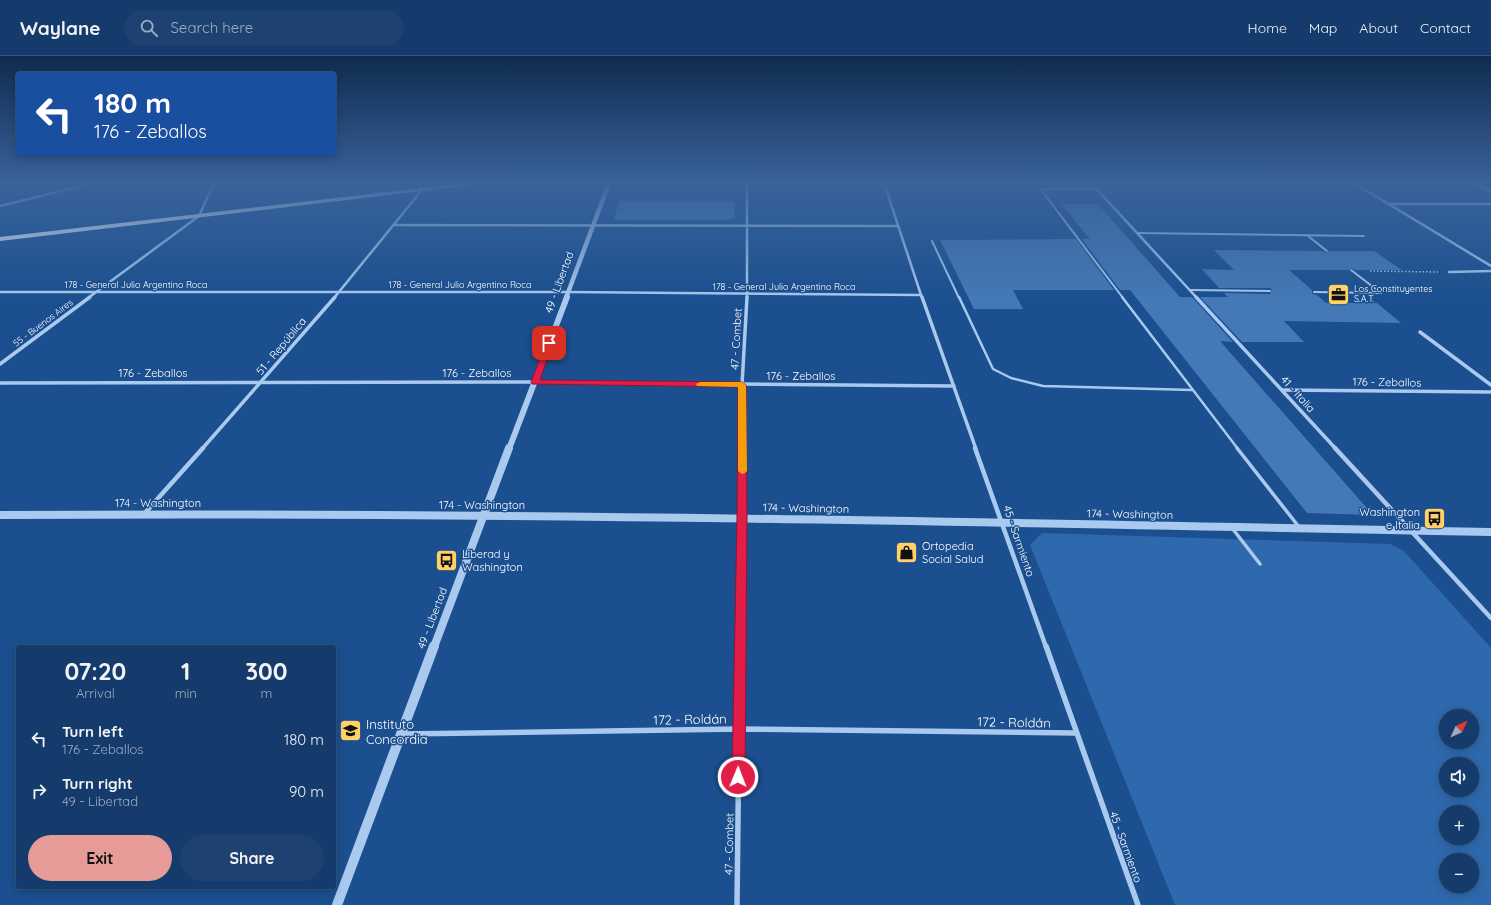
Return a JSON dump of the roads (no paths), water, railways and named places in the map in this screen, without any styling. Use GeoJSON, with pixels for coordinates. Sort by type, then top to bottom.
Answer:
{"type":"FeatureCollection","features":[{"type":"Feature","properties":{"kind":"main road"},"geometry":{"type":"LineString","coordinates":[[0,239],[142,223]]}},
{"type":"Feature","properties":{"kind":"street","name":"55 - Buenos Aires"},"geometry":{"type":"LineString","coordinates":[[0,364],[190,223]]}},
{"type":"Feature","properties":{"kind":"street","name":"45 - Sarmiento"},"geometry":{"type":"LineString","coordinates":[[896,223],[1138,905]]}},
{"type":"Feature","properties":{"kind":"street","name":"41 - Italia"},"geometry":{"type":"LineString","coordinates":[[1128,223],[1491,618]]}},
{"type":"Feature","properties":{"kind":"street"},"geometry":{"type":"LineString","coordinates":[[1419,223],[1491,266]]}},
{"type":"Feature","properties":{"kind":"street"},"geometry":{"type":"LineString","coordinates":[[394,225],[594,224],[897,226]]}},
{"type":"Feature","properties":{"kind":"street","name":"49 - Libertad"},"geometry":{"type":"LineString","coordinates":[[337,905],[594,224]]}},
{"type":"Feature","properties":{"kind":"street","name":"51 - República"},"geometry":{"type":"LineString","coordinates":[[144,514],[262,382],[394,225]]}},
{"type":"Feature","properties":{"kind":"street","name":"47 - Combet"},"geometry":{"type":"LineString","coordinates":[[737,905],[742,518],[742,385],[747,294],[747,225]]}},
{"type":"Feature","properties":{"kind":"street"},"geometry":{"type":"LineString","coordinates":[[1448,272],[1491,271]]}},
{"type":"Feature","properties":{"kind":"street","name":"178 - General Julio Argentino Roca"},"geometry":{"type":"LineString","coordinates":[[0,292],[568,292],[921,295]]}},
{"type":"Feature","properties":{"kind":"street"},"geometry":{"type":"LineString","coordinates":[[1420,332],[1491,385]]}},
{"type":"Feature","properties":{"kind":"street","name":"176 - Zeballos"},"geometry":{"type":"LineString","coordinates":[[0,383],[535,382],[954,386]]}},
{"type":"Feature","properties":{"kind":"street","name":"176 - Zeballos"},"geometry":{"type":"LineString","coordinates":[[1282,390],[1491,392]]}},
{"type":"Feature","properties":{"kind":"street","name":"174 - Washington"},"geometry":{"type":"LineString","coordinates":[[0,515],[144,514],[742,518],[1491,532]]}},
{"type":"Feature","properties":{"kind":"street","name":"172 - Roldán"},"geometry":{"type":"LineString","coordinates":[[401,734],[739,729],[1076,733]]}},
{"type":"Feature","properties":{"kind":"lane"},"geometry":{"type":"LineString","coordinates":[[1066,223],[1192,390],[1300,528]]}},
{"type":"Feature","properties":{"kind":"lane"},"geometry":{"type":"LineString","coordinates":[[1137,233],[1364,236]]}},
{"type":"Feature","properties":{"kind":"lane"},"geometry":{"type":"LineString","coordinates":[[1308,236],[1327,251]]}},
{"type":"Feature","properties":{"kind":"lane"},"geometry":{"type":"LineString","coordinates":[[932,241],[993,369],[999,373],[1024,383],[1043,386],[1192,390]]}},
{"type":"Feature","properties":{"kind":"lane"},"geometry":{"type":"LineString","coordinates":[[1314,292],[1381,292],[1352,270]]}},
{"type":"Feature","properties":{"kind":"lane"},"geometry":{"type":"LineString","coordinates":[[1190,290],[1270,291]]}},
{"type":"Feature","properties":{"kind":"lane"},"geometry":{"type":"LineString","coordinates":[[1231,527],[1260,564]]}},
{"type":"Feature","properties":{"kind":"place","name":"Los Constituyentes S.A.T."},"geometry":{"type":"Point","coordinates":[1339,294]}},
{"type":"Feature","properties":{"kind":"place","name":"Washington e Italia"},"geometry":{"type":"Point","coordinates":[1435,518]}},
{"type":"Feature","properties":{"kind":"place","name":"Ortopedia Social Salud"},"geometry":{"type":"Point","coordinates":[906,552]}},
{"type":"Feature","properties":{"kind":"place","name":"Liberad y Washington"},"geometry":{"type":"Point","coordinates":[446,560]}},
{"type":"Feature","properties":{"kind":"place","name":"Instituto Concordia"},"geometry":{"type":"Point","coordinates":[351,731]}}]}
